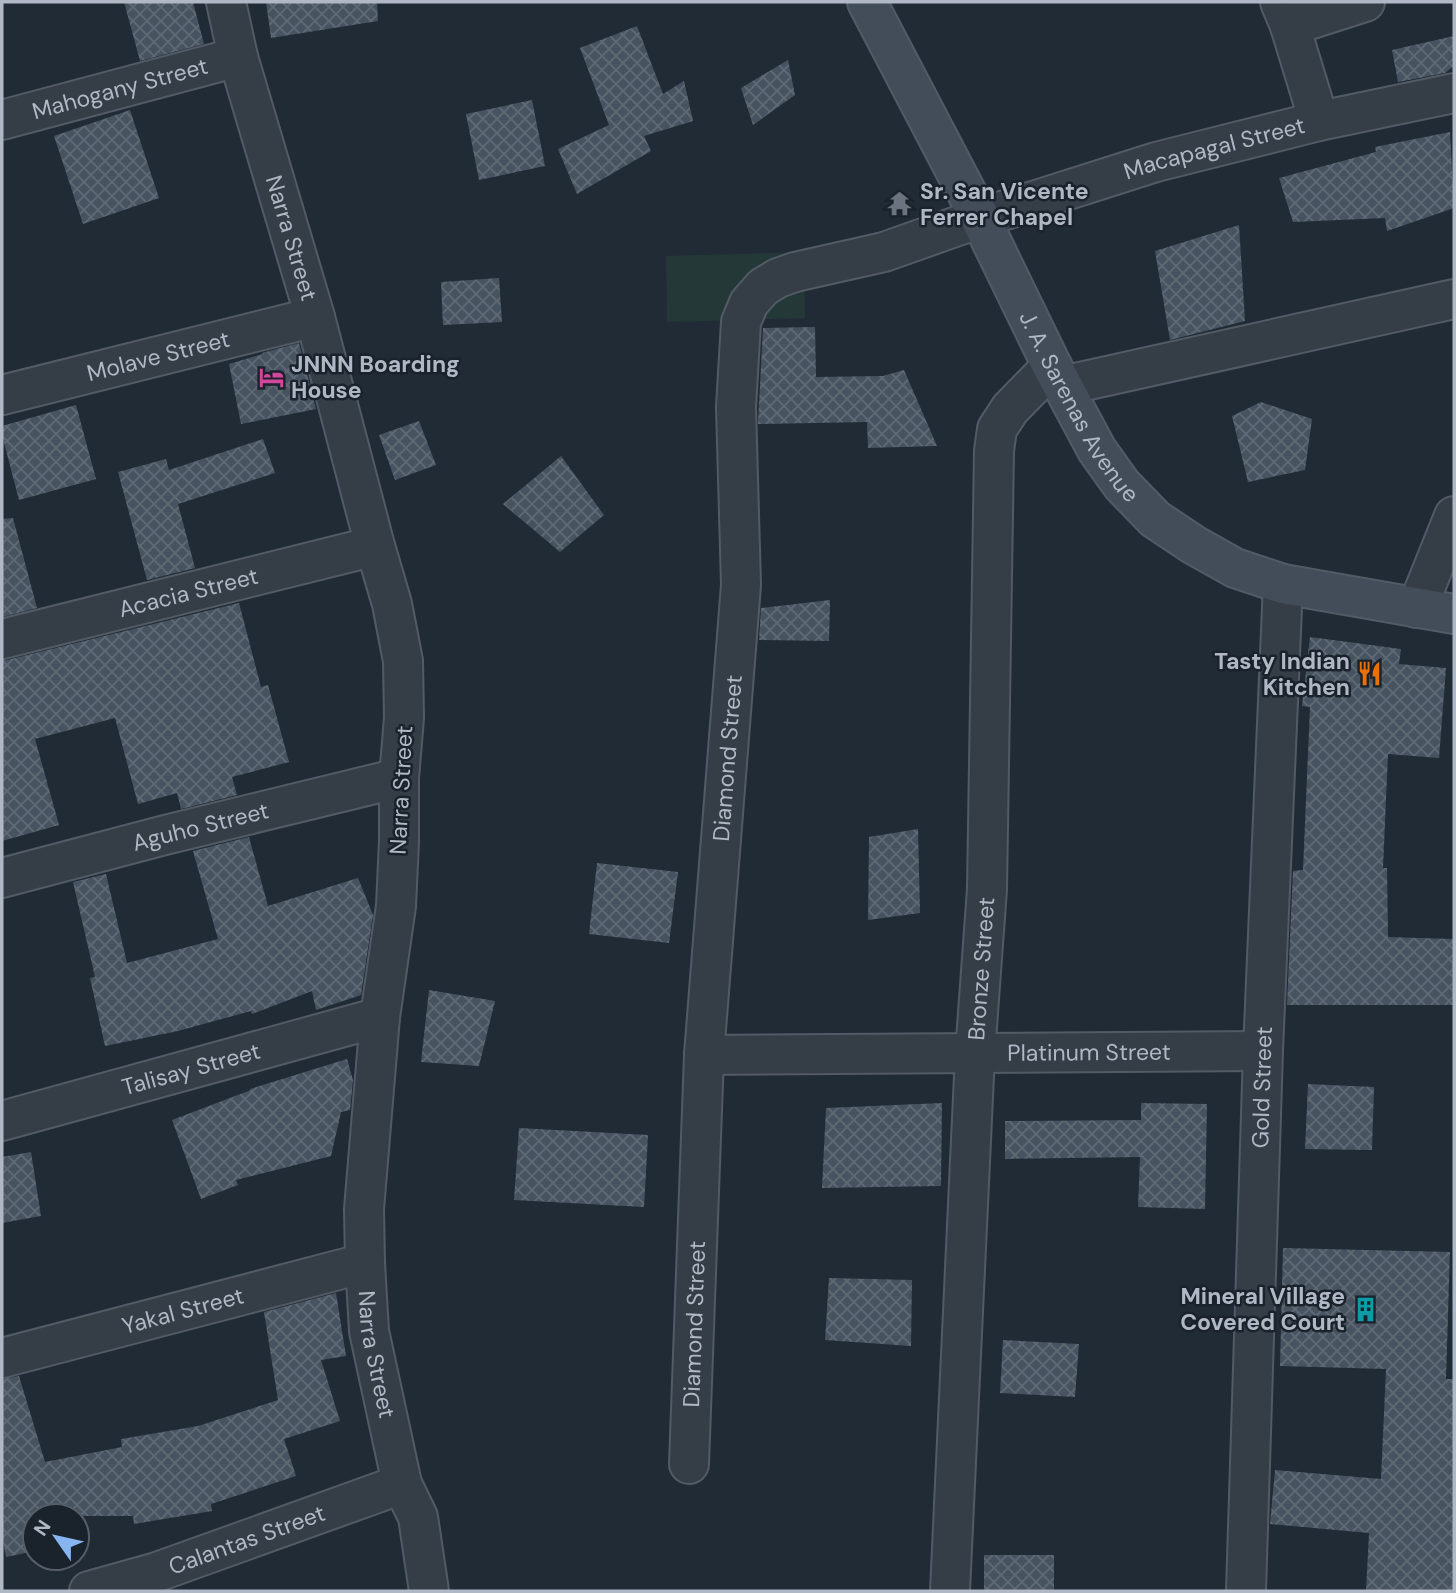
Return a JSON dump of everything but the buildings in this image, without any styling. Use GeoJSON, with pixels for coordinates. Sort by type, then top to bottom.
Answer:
{"type":"FeatureCollection","features":[{"type":"Feature","properties":{"kind":"main road","name":"J. A. Sarenas Avenue"},"geometry":{"type":"LineString","coordinates":[[867,2],[980,218],[1057,376],[1097,450],[1122,485],[1155,519],[1235,568],[1283,584],[1454,614]]}},
{"type":"Feature","properties":{"kind":"street","name":"Narra Street"},"geometry":{"type":"LineString","coordinates":[[226,2],[237,57],[314,317],[392,604],[403,661],[404,718],[396,906],[380,1017],[364,1209],[365,1263],[369,1331],[402,1484],[418,1517],[429,1591]]}},
{"type":"Feature","properties":{"kind":"street"},"geometry":{"type":"LineString","coordinates":[[1318,121],[1285,14],[1365,2]]}},
{"type":"Feature","properties":{"kind":"street","name":"Mahogany Street"},"geometry":{"type":"LineString","coordinates":[[2,120],[237,57]]}},
{"type":"Feature","properties":{"kind":"street","name":"Macapagal Street"},"geometry":{"type":"LineString","coordinates":[[980,218],[1156,162],[1318,121],[1454,93]]}},
{"type":"Feature","properties":{"kind":"street","name":"Diamond Street"},"geometry":{"type":"LineString","coordinates":[[689,1464],[704,1055],[741,584],[736,407],[741,322],[749,303],[763,287],[778,278],[884,252],[980,218]]}},
{"type":"Feature","properties":{"kind":"street"},"geometry":{"type":"LineString","coordinates":[[1057,376],[1454,299]]}},
{"type":"Feature","properties":{"kind":"street","name":"Molave Street"},"geometry":{"type":"LineString","coordinates":[[2,395],[314,317]]}},
{"type":"Feature","properties":{"kind":"street","name":"Bronze Street"},"geometry":{"type":"LineString","coordinates":[[950,1591],[975,1054],[987,889],[994,451],[998,429],[1010,409],[1057,376]]}},
{"type":"Feature","properties":{"kind":"street"},"geometry":{"type":"LineString","coordinates":[[1417,608],[1454,516]]}},
{"type":"Feature","properties":{"kind":"street","name":"Acacia Street"},"geometry":{"type":"LineString","coordinates":[[2,639],[375,545]]}},
{"type":"Feature","properties":{"kind":"street","name":"Gold Street"},"geometry":{"type":"LineString","coordinates":[[1247,1591],[1263,1051],[1283,584]]}},
{"type":"Feature","properties":{"kind":"street","name":"Aguho Street"},"geometry":{"type":"LineString","coordinates":[[2,878],[400,778]]}},
{"type":"Feature","properties":{"kind":"street","name":"Talisay Street"},"geometry":{"type":"LineString","coordinates":[[2,1121],[380,1017]]}},
{"type":"Feature","properties":{"kind":"street","name":"Platinum Street"},"geometry":{"type":"LineString","coordinates":[[704,1055],[1263,1051]]}},
{"type":"Feature","properties":{"kind":"street","name":"Yakal Street"},"geometry":{"type":"LineString","coordinates":[[2,1358],[365,1263]]}},
{"type":"Feature","properties":{"kind":"street","name":"Calantas Street"},"geometry":{"type":"LineString","coordinates":[[89,1591],[157,1572],[402,1484]]}},
{"type":"Feature","properties":{"kind":"green space"},"geometry":{"type":"Polygon","coordinates":[[[804,252],[805,318],[667,322],[666,256],[804,252]]]}},
{"type":"Feature","properties":{"kind":"place","name":"Sr. San Vicente Ferrer Chapel"},"geometry":{"type":"Point","coordinates":[900,204]}},
{"type":"Feature","properties":{"kind":"place","name":"JNNN Boarding House"},"geometry":{"type":"Point","coordinates":[271,377]}},
{"type":"Feature","properties":{"kind":"place","name":"Tasty Indian Kitchen"},"geometry":{"type":"Point","coordinates":[1370,674]}},
{"type":"Feature","properties":{"kind":"place","name":"Mineral Village Covered Court"},"geometry":{"type":"Point","coordinates":[1365,1309]}}]}
